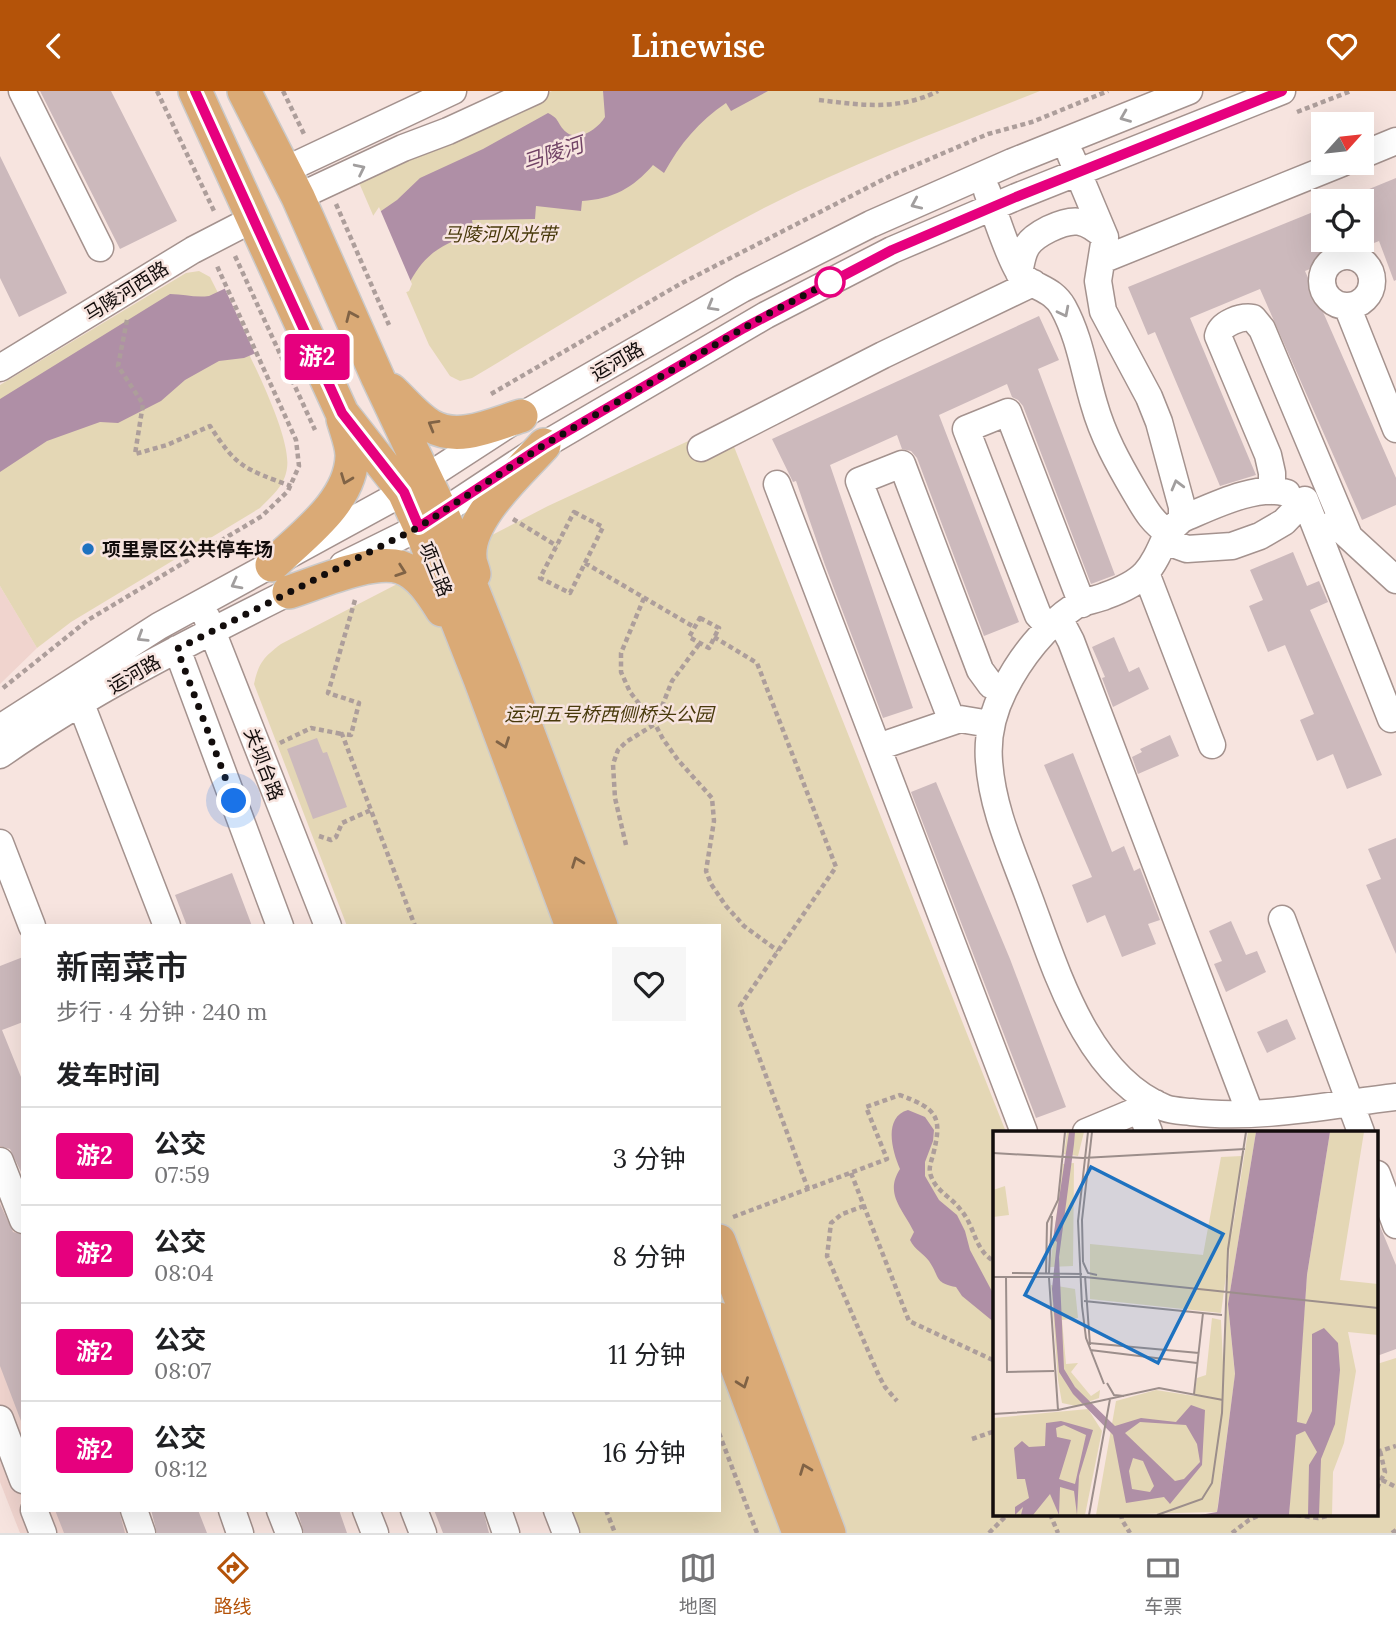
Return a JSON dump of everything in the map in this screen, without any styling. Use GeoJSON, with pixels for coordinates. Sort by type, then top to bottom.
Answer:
{"type":"FeatureCollection","features":[{"type":"Feature","properties":{"kind":"main road","name":"项王路"},"geometry":{"type":"LineString","coordinates":[[195,91],[342,413],[415,484]]}},
{"type":"Feature","properties":{"kind":"main road","name":"项王路"},"geometry":{"type":"LineString","coordinates":[[244,91],[306,177],[415,484],[489,665]]}},
{"type":"Feature","properties":{"kind":"main road"},"geometry":{"type":"LineString","coordinates":[[378,378],[431,426],[451,433],[477,429],[521,416]]}},
{"type":"Feature","properties":{"kind":"main road"},"geometry":{"type":"LineString","coordinates":[[280,579],[342,489],[349,472],[352,454],[342,413]]}},
{"type":"Feature","properties":{"kind":"main road"},"geometry":{"type":"LineString","coordinates":[[544,445],[482,516],[472,536],[470,557],[489,665],[571,924]]}},
{"type":"Feature","properties":{"kind":"main road"},"geometry":{"type":"LineString","coordinates":[[280,579],[374,566],[401,568],[422,581],[489,665],[600,924]]}},
{"type":"Feature","properties":{"kind":"main road"},"geometry":{"type":"LineString","coordinates":[[726,1230],[829,1533]]}},
{"type":"Feature","properties":{"kind":"main road"},"geometry":{"type":"LineString","coordinates":[[721,1324],[799,1533]]}},
{"type":"Feature","properties":{"kind":"street"},"geometry":{"type":"LineString","coordinates":[[22,91],[100,248]]}},
{"type":"Feature","properties":{"kind":"street"},"geometry":{"type":"LineString","coordinates":[[306,177],[453,91]]}},
{"type":"Feature","properties":{"kind":"street"},"geometry":{"type":"LineString","coordinates":[[306,177],[403,148],[448,131],[535,91]]}},
{"type":"Feature","properties":{"kind":"street","name":"运河路"},"geometry":{"type":"LineString","coordinates":[[0,728],[213,632],[280,579],[415,484],[521,416],[742,289],[871,224],[1189,91]]}},
{"type":"Feature","properties":{"kind":"street","name":"运河路"},"geometry":{"type":"LineString","coordinates":[[0,755],[159,626],[201,603],[280,579],[431,520],[544,445],[766,315],[892,250],[1282,91]]}},
{"type":"Feature","properties":{"kind":"street"},"geometry":{"type":"LineString","coordinates":[[1065,141],[1104,249],[1098,281],[1103,311],[1149,397],[1159,422],[1182,507],[1172,531],[1146,573],[1133,585],[1077,605],[1024,657],[1004,689],[990,724],[988,760],[995,806],[1062,986],[1086,1033],[1119,1077],[1139,1095],[1148,1115]]}},
{"type":"Feature","properties":{"kind":"street"},"geometry":{"type":"LineString","coordinates":[[1374,150],[1396,141]]}},
{"type":"Feature","properties":{"kind":"street"},"geometry":{"type":"LineString","coordinates":[[1104,249],[1311,174]]}},
{"type":"Feature","properties":{"kind":"street"},"geometry":{"type":"LineString","coordinates":[[981,176],[1026,278],[1053,293],[1063,308],[1083,355],[1101,428],[1116,461],[1146,512],[1160,527],[1172,531],[1187,549],[1232,546],[1284,522],[1305,500]]}},
{"type":"Feature","properties":{"kind":"street","name":"马陵河西路"},"geometry":{"type":"LineString","coordinates":[[0,368],[193,250],[255,218]]}},
{"type":"Feature","properties":{"kind":"street"},"geometry":{"type":"LineString","coordinates":[[1026,278],[1023,255],[1028,244],[1040,234],[1060,224],[1072,221],[1094,227],[1104,249]]}},
{"type":"Feature","properties":{"kind":"street"},"geometry":{"type":"LineString","coordinates":[[701,448],[1026,278]]}},
{"type":"Feature","properties":{"kind":"street"},"geometry":{"type":"LineString","coordinates":[[1347,306],[1396,429]]}},
{"type":"Feature","properties":{"kind":"street"},"geometry":{"type":"LineString","coordinates":[[1272,491],[1268,455],[1218,336],[1223,326],[1247,317],[1253,318],[1262,329],[1348,534]]}},
{"type":"Feature","properties":{"kind":"street"},"geometry":{"type":"LineString","coordinates":[[1082,604],[1008,412],[966,429],[1038,615],[1055,624],[1072,641],[1254,1121]]}},
{"type":"Feature","properties":{"kind":"street"},"geometry":{"type":"LineString","coordinates":[[952,721],[859,481],[902,464],[980,670],[991,685],[1004,689]]}},
{"type":"Feature","properties":{"kind":"street"},"geometry":{"type":"LineString","coordinates":[[777,484],[1024,1131]]}},
{"type":"Feature","properties":{"kind":"street"},"geometry":{"type":"LineString","coordinates":[[1172,531],[1240,497],[1261,491],[1282,491],[1305,500],[1348,534],[1396,580]]}},
{"type":"Feature","properties":{"kind":"street"},"geometry":{"type":"LineString","coordinates":[[1305,500],[1391,719]]}},
{"type":"Feature","properties":{"kind":"street"},"geometry":{"type":"LineString","coordinates":[[1146,573],[1213,745]]}},
{"type":"Feature","properties":{"kind":"street","name":"关坝台路"},"geometry":{"type":"LineString","coordinates":[[201,603],[327,924]]}},
{"type":"Feature","properties":{"kind":"street"},"geometry":{"type":"LineString","coordinates":[[177,649],[279,924]]}},
{"type":"Feature","properties":{"kind":"street"},"geometry":{"type":"LineString","coordinates":[[73,694],[166,924]]}},
{"type":"Feature","properties":{"kind":"street"},"geometry":{"type":"LineString","coordinates":[[878,747],[960,719],[990,724]]}},
{"type":"Feature","properties":{"kind":"street"},"geometry":{"type":"LineString","coordinates":[[0,843],[31,924]]}},
{"type":"Feature","properties":{"kind":"street"},"geometry":{"type":"LineString","coordinates":[[262,876],[302,861]]}},
{"type":"Feature","properties":{"kind":"street"},"geometry":{"type":"LineString","coordinates":[[1282,919],[1361,1131]]}},
{"type":"Feature","properties":{"kind":"street"},"geometry":{"type":"LineString","coordinates":[[1101,1129],[1168,1109],[1254,1121],[1396,1097]]}},
{"type":"Feature","properties":{"kind":"street"},"geometry":{"type":"LineString","coordinates":[[0,1161],[21,1215]]}},
{"type":"Feature","properties":{"kind":"street"},"geometry":{"type":"LineString","coordinates":[[1378,1177],[1396,1224]]}},
{"type":"Feature","properties":{"kind":"street"},"geometry":{"type":"LineString","coordinates":[[0,1419],[21,1475]]}},
{"type":"Feature","properties":{"kind":"street"},"geometry":{"type":"LineString","coordinates":[[35,1512],[43,1533]]}},
{"type":"Feature","properties":{"kind":"street"},"geometry":{"type":"LineString","coordinates":[[135,1512],[142,1533]]}},
{"type":"Feature","properties":{"kind":"street"},"geometry":{"type":"LineString","coordinates":[[233,1512],[240,1533]]}},
{"type":"Feature","properties":{"kind":"street"},"geometry":{"type":"LineString","coordinates":[[281,1512],[289,1533]]}},
{"type":"Feature","properties":{"kind":"street"},"geometry":{"type":"LineString","coordinates":[[367,1512],[375,1533]]}},
{"type":"Feature","properties":{"kind":"street"},"geometry":{"type":"LineString","coordinates":[[415,1512],[423,1533]]}},
{"type":"Feature","properties":{"kind":"street"},"geometry":{"type":"LineString","coordinates":[[499,1512],[506,1533]]}},
{"type":"Feature","properties":{"kind":"street"},"geometry":{"type":"LineString","coordinates":[[558,1512],[565,1533]]}},
{"type":"Feature","properties":{"kind":"path"},"geometry":{"type":"LineString","coordinates":[[157,91],[320,441]]}},
{"type":"Feature","properties":{"kind":"path"},"geometry":{"type":"LineString","coordinates":[[283,91],[306,177],[391,329]]}},
{"type":"Feature","properties":{"kind":"path"},"geometry":{"type":"LineString","coordinates":[[818,100],[879,106],[910,102],[938,91]]}},
{"type":"Feature","properties":{"kind":"path"},"geometry":{"type":"LineString","coordinates":[[481,400],[680,284],[899,172],[988,134],[1032,122],[1108,91]]}},
{"type":"Feature","properties":{"kind":"path"},"geometry":{"type":"LineString","coordinates":[[1286,117],[1351,91]]}},
{"type":"Feature","properties":{"kind":"path"},"geometry":{"type":"LineString","coordinates":[[3,688],[88,619],[262,516],[288,491],[299,466],[296,440],[218,267],[209,261]]}},
{"type":"Feature","properties":{"kind":"path"},"geometry":{"type":"LineString","coordinates":[[125,331],[118,366],[143,404],[135,454],[167,445],[210,426],[226,450],[245,468],[290,486]]}},
{"type":"Feature","properties":{"kind":"path"},"geometry":{"type":"LineString","coordinates":[[490,506],[557,546]]}},
{"type":"Feature","properties":{"kind":"path"},"geometry":{"type":"LineString","coordinates":[[574,512],[603,527],[585,563],[570,593],[540,578],[574,512]]}},
{"type":"Feature","properties":{"kind":"path"},"geometry":{"type":"LineString","coordinates":[[585,563],[695,627]]}},
{"type":"Feature","properties":{"kind":"path"},"geometry":{"type":"LineString","coordinates":[[279,744],[311,728],[351,735],[359,702],[328,694],[364,569]]}},
{"type":"Feature","properties":{"kind":"path"},"geometry":{"type":"LineString","coordinates":[[645,598],[621,653],[621,672],[630,692],[655,724],[663,740],[712,798],[714,821],[705,871],[711,884],[744,926],[778,951]]}},
{"type":"Feature","properties":{"kind":"path"},"geometry":{"type":"LineString","coordinates":[[700,618],[719,628],[709,648],[689,637],[695,627],[700,618]]}},
{"type":"Feature","properties":{"kind":"path"},"geometry":{"type":"LineString","coordinates":[[714,637],[757,663],[836,867],[740,1006],[808,1189]]}},
{"type":"Feature","properties":{"kind":"path"},"geometry":{"type":"LineString","coordinates":[[626,845],[615,798],[613,764],[618,750],[655,724],[672,681],[700,643]]}},
{"type":"Feature","properties":{"kind":"path"},"geometry":{"type":"LineString","coordinates":[[342,734],[414,924]]}},
{"type":"Feature","properties":{"kind":"path"},"geometry":{"type":"LineString","coordinates":[[312,831],[331,840],[340,833],[342,823],[371,810]]}},
{"type":"Feature","properties":{"kind":"path"},"geometry":{"type":"LineString","coordinates":[[726,1230],[808,1189],[887,1159],[866,1107],[900,1095],[928,1108],[938,1123],[939,1132],[929,1169],[931,1177],[938,1188],[960,1208],[969,1222],[979,1249],[993,1260]]}},
{"type":"Feature","properties":{"kind":"path"},"geometry":{"type":"LineString","coordinates":[[850,1173],[909,1321],[993,1359]]}},
{"type":"Feature","properties":{"kind":"path"},"geometry":{"type":"LineString","coordinates":[[864,1206],[842,1214],[831,1223],[827,1256],[879,1376],[897,1401]]}},
{"type":"Feature","properties":{"kind":"path"},"geometry":{"type":"LineString","coordinates":[[972,1439],[993,1431]]}},
{"type":"Feature","properties":{"kind":"path"},"geometry":{"type":"LineString","coordinates":[[721,1438],[757,1533]]}},
{"type":"Feature","properties":{"kind":"path"},"geometry":{"type":"LineString","coordinates":[[1378,1487],[1385,1472],[1379,1451],[1396,1446]]}},
{"type":"Feature","properties":{"kind":"path"},"geometry":{"type":"LineString","coordinates":[[1382,1481],[1396,1487]]}},
{"type":"Feature","properties":{"kind":"path"},"geometry":{"type":"LineString","coordinates":[[607,1512],[615,1533]]}},
{"type":"Feature","properties":{"kind":"path"},"geometry":{"type":"LineString","coordinates":[[989,1533],[1007,1515]]}},
{"type":"Feature","properties":{"kind":"path"},"geometry":{"type":"LineString","coordinates":[[1050,1515],[1058,1533]]}},
{"type":"Feature","properties":{"kind":"path"},"geometry":{"type":"LineString","coordinates":[[1121,1515],[1130,1533]]}},
{"type":"Feature","properties":{"kind":"path"},"geometry":{"type":"LineString","coordinates":[[1232,1533],[1260,1515]]}},
{"type":"Feature","properties":{"kind":"path"},"geometry":{"type":"LineString","coordinates":[[1296,1515],[1318,1518],[1332,1515]]}},
{"type":"Feature","properties":{"kind":"shaded area"},"geometry":{"type":"Polygon","coordinates":[[[0,586],[37,648],[0,684],[0,586]]]}},
{"type":"Feature","properties":{"kind":"shaded area"},"geometry":{"type":"Polygon","coordinates":[[[0,1137],[21,1191],[21,1512],[144,1512],[152,1533],[20,1533],[0,1482],[0,1137]]]}},
{"type":"Feature","properties":{"kind":"green space","name":"马陵河风光带"},"geometry":{"type":"Polygon","coordinates":[[[552,91],[1040,91],[868,160],[766,207],[654,269],[472,378],[460,381],[450,376],[429,345],[357,178],[552,91]]]}},
{"type":"Feature","properties":{"kind":"green space"},"geometry":{"type":"Polygon","coordinates":[[[199,271],[210,277],[270,401],[286,450],[287,468],[284,480],[260,508],[71,622],[37,648],[0,586],[0,385],[186,273],[199,271]]]}},
{"type":"Feature","properties":{"kind":"green space","name":"运河五号桥西侧桥头公园"},"geometry":{"type":"Polygon","coordinates":[[[725,424],[1006,1131],[993,1131],[993,1515],[1378,1515],[1378,1364],[1396,1358],[1396,1533],[579,1533],[571,1512],[721,1512],[721,924],[346,924],[254,684],[263,661],[281,644],[548,506],[725,424]]]}},
{"type":"Feature","properties":{"kind":"water","name":"马陵河"},"geometry":{"type":"Polygon","coordinates":[[[603,91],[768,91],[731,111],[726,103],[707,117],[677,152],[664,173],[653,165],[622,191],[603,198],[582,201],[581,211],[536,206],[535,219],[472,220],[474,231],[434,253],[420,266],[406,289],[244,358],[219,361],[185,380],[161,401],[118,423],[100,422],[47,441],[0,472],[0,399],[170,294],[209,296],[375,218],[420,178],[483,149],[548,113],[556,118],[568,134],[580,135],[592,130],[605,117],[603,91]]]}},
{"type":"Feature","properties":{"kind":"water"},"geometry":{"type":"Polygon","coordinates":[[[908,1110],[925,1117],[934,1130],[925,1162],[925,1176],[939,1200],[957,1215],[965,1231],[970,1250],[993,1293],[993,1321],[962,1296],[956,1287],[938,1279],[929,1261],[910,1240],[914,1232],[894,1194],[900,1169],[892,1144],[892,1127],[900,1114],[908,1110]]]}},
{"type":"Feature","properties":{"kind":"pier"},"geometry":{"type":"Polygon","coordinates":[[[379,207],[412,284],[409,291],[256,356],[224,287],[373,216],[379,207]]]}},
{"type":"Feature","properties":{"kind":"building"},"geometry":{"type":"Polygon","coordinates":[[[40,91],[111,91],[177,221],[120,249],[40,91]]]}},
{"type":"Feature","properties":{"kind":"building"},"geometry":{"type":"Polygon","coordinates":[[[0,156],[67,293],[19,317],[0,278],[0,156]]]}},
{"type":"Feature","properties":{"kind":"building"},"geometry":{"type":"Polygon","coordinates":[[[1396,178],[1394,281],[1379,241],[1374,243],[1374,189],[1369,189],[1396,178]]]}},
{"type":"Feature","properties":{"kind":"building"},"geometry":{"type":"Polygon","coordinates":[[[1311,213],[1311,252],[1352,252],[1305,271],[1396,478],[1396,505],[1362,520],[1260,289],[1190,318],[1256,475],[1220,486],[1155,332],[1148,335],[1128,287],[1311,213]]]}},
{"type":"Feature","properties":{"kind":"building"},"geometry":{"type":"Polygon","coordinates":[[[1039,316],[1059,360],[1038,369],[1115,575],[1091,584],[1023,406],[1012,397],[1007,384],[939,415],[1019,622],[984,636],[917,458],[911,451],[902,449],[897,435],[830,465],[913,708],[883,718],[796,481],[793,482],[772,439],[1039,316]]]}},
{"type":"Feature","properties":{"kind":"building"},"geometry":{"type":"Polygon","coordinates":[[[1293,552],[1307,586],[1319,581],[1328,602],[1310,610],[1382,775],[1347,789],[1333,754],[1317,761],[1300,720],[1314,714],[1285,645],[1268,652],[1249,606],[1263,600],[1250,570],[1293,552]]]}},
{"type":"Feature","properties":{"kind":"building"},"geometry":{"type":"Polygon","coordinates":[[[1114,637],[1129,672],[1139,667],[1149,689],[1113,707],[1102,678],[1105,677],[1092,647],[1114,637]]]}},
{"type":"Feature","properties":{"kind":"building"},"geometry":{"type":"Polygon","coordinates":[[[1170,735],[1179,756],[1138,774],[1132,757],[1142,752],[1140,749],[1170,735]]]}},
{"type":"Feature","properties":{"kind":"building"},"geometry":{"type":"Polygon","coordinates":[[[317,738],[323,753],[327,752],[347,807],[313,819],[287,749],[317,738]]]}},
{"type":"Feature","properties":{"kind":"building"},"geometry":{"type":"Polygon","coordinates":[[[1073,753],[1112,852],[1124,846],[1134,871],[1140,868],[1160,920],[1148,924],[1156,944],[1122,957],[1105,915],[1087,923],[1072,885],[1092,877],[1044,765],[1073,753]]]}},
{"type":"Feature","properties":{"kind":"building"},"geometry":{"type":"Polygon","coordinates":[[[936,782],[1010,959],[1066,1107],[1036,1118],[911,792],[936,782]]]}},
{"type":"Feature","properties":{"kind":"building"},"geometry":{"type":"Polygon","coordinates":[[[1396,838],[1396,954],[1366,885],[1381,879],[1368,849],[1396,838]]]}},
{"type":"Feature","properties":{"kind":"building"},"geometry":{"type":"Polygon","coordinates":[[[232,873],[251,924],[186,924],[175,895],[232,873]]]}},
{"type":"Feature","properties":{"kind":"building"},"geometry":{"type":"Polygon","coordinates":[[[1231,921],[1246,955],[1257,951],[1266,972],[1226,992],[1214,964],[1222,961],[1209,931],[1231,921]]]}},
{"type":"Feature","properties":{"kind":"building"},"geometry":{"type":"Polygon","coordinates":[[[21,958],[21,1023],[2,1030],[21,1077],[21,1172],[10,1149],[0,1146],[0,966],[21,958]]]}},
{"type":"Feature","properties":{"kind":"building"},"geometry":{"type":"Polygon","coordinates":[[[1287,1019],[1296,1039],[1267,1053],[1257,1032],[1287,1019]]]}},
{"type":"Feature","properties":{"kind":"building"},"geometry":{"type":"Polygon","coordinates":[[[0,1204],[13,1232],[21,1234],[21,1421],[0,1366],[0,1204]]]}},
{"type":"Feature","properties":{"kind":"building"},"geometry":{"type":"Polygon","coordinates":[[[1378,1221],[1396,1265],[1396,1349],[1378,1356],[1378,1221]]]}},
{"type":"Feature","properties":{"kind":"building"},"geometry":{"type":"Polygon","coordinates":[[[56,1512],[120,1512],[125,1533],[64,1533],[56,1512]]]}},
{"type":"Feature","properties":{"kind":"building"},"geometry":{"type":"Polygon","coordinates":[[[152,1512],[199,1512],[207,1533],[157,1533],[152,1512]]]}},
{"type":"Feature","properties":{"kind":"building"},"geometry":{"type":"Polygon","coordinates":[[[298,1512],[340,1512],[347,1533],[304,1533],[298,1512]]]}},
{"type":"Feature","properties":{"kind":"building"},"geometry":{"type":"Polygon","coordinates":[[[435,1512],[484,1512],[489,1533],[443,1533],[435,1512]]]}},
{"type":"Feature","properties":{"kind":"bus line","name":"游2"},"geometry":{"type":"LineString","coordinates":[[195,91],[342,413],[404,492],[419,527],[544,445],[766,315],[892,250],[1016,197],[1282,91]]}},
{"type":"Feature","properties":{"kind":"place","name":"项里景区公共停车场"},"geometry":{"type":"Point","coordinates":[88,549]}},
{"type":"Feature","properties":{"kind":"route"},"geometry":{"type":"LineString","coordinates":[[234,801],[177,649],[419,527],[544,445],[766,315],[830,282]]}}]}
